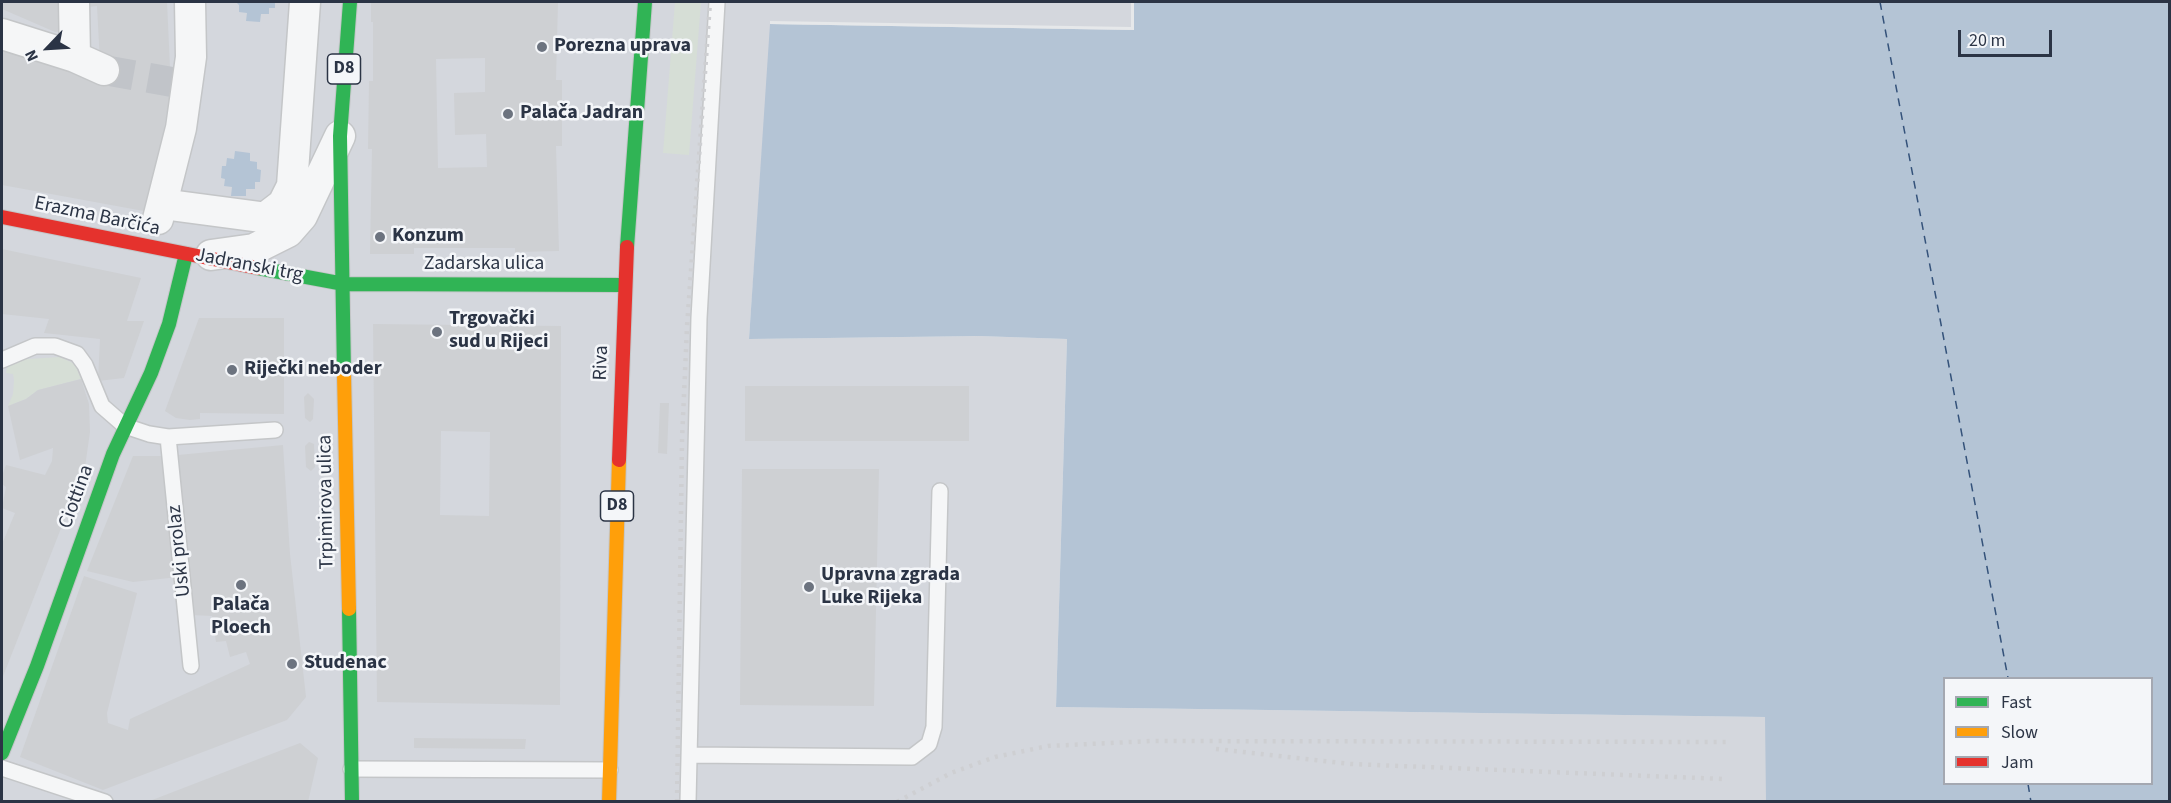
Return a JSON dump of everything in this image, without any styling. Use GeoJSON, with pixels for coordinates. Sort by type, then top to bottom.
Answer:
{"type":"FeatureCollection","features":[{"type":"Feature","properties":{"kind":"main road","name":"Jadranski trg"},"geometry":{"type":"LineString","coordinates":[[186,254],[344,284],[340,136],[350,2]]}},
{"type":"Feature","properties":{"kind":"main road","name":"Riva"},"geometry":{"type":"LineString","coordinates":[[610,770],[624,285],[645,2]]}},
{"type":"Feature","properties":{"kind":"main road","name":"Erazma Barčića"},"geometry":{"type":"LineString","coordinates":[[2,217],[186,254]]}},
{"type":"Feature","properties":{"kind":"main road","name":"Ciottina"},"geometry":{"type":"LineString","coordinates":[[2,753],[124,426],[152,373],[169,324],[186,254]]}},
{"type":"Feature","properties":{"kind":"main road","name":"Zadarska ulica"},"geometry":{"type":"LineString","coordinates":[[344,284],[624,285]]}},
{"type":"Feature","properties":{"kind":"main road","name":"Trpimirova ulica"},"geometry":{"type":"LineString","coordinates":[[344,284],[352,801]]}},
{"type":"Feature","properties":{"kind":"main road","name":"D8"},"geometry":{"type":"LineString","coordinates":[[609,801],[610,770]]}},
{"type":"Feature","properties":{"kind":"street"},"geometry":{"type":"LineString","coordinates":[[74,2],[75,57]]}},
{"type":"Feature","properties":{"kind":"street"},"geometry":{"type":"LineString","coordinates":[[190,2],[191,57],[181,128],[157,213],[275,218],[292,186],[305,2]]}},
{"type":"Feature","properties":{"kind":"street"},"geometry":{"type":"LineString","coordinates":[[2,34],[75,57],[104,70]]}},
{"type":"Feature","properties":{"kind":"street","name":"Jadranski trg"},"geometry":{"type":"LineString","coordinates":[[186,254],[243,252],[288,232],[302,216],[340,136]]}},
{"type":"Feature","properties":{"kind":"lane"},"geometry":{"type":"LineString","coordinates":[[688,801],[699,318],[717,2]]}},
{"type":"Feature","properties":{"kind":"lane"},"geometry":{"type":"LineString","coordinates":[[2,360],[35,346],[56,346],[76,354],[85,366],[102,406],[124,426],[149,434],[168,436],[275,430]]}},
{"type":"Feature","properties":{"kind":"lane","name":"Uski prolaz"},"geometry":{"type":"LineString","coordinates":[[168,436],[191,666]]}},
{"type":"Feature","properties":{"kind":"lane"},"geometry":{"type":"LineString","coordinates":[[689,754],[912,757],[929,744],[934,728],[940,491]]}},
{"type":"Feature","properties":{"kind":"lane"},"geometry":{"type":"LineString","coordinates":[[2,768],[105,801]]}},
{"type":"Feature","properties":{"kind":"lane"},"geometry":{"type":"LineString","coordinates":[[351,769],[610,770]]}},
{"type":"Feature","properties":{"kind":"shaded area"},"geometry":{"type":"Polygon","coordinates":[[[2,2],[1134,2],[1134,30],[771,24],[749,339],[979,336],[1067,339],[1056,707],[1766,717],[1766,802],[2,802],[2,2]]]}},
{"type":"Feature","properties":{"kind":"shaded area"},"geometry":{"type":"Polygon","coordinates":[[[675,2],[701,2],[689,155],[663,153],[675,2]]]}},
{"type":"Feature","properties":{"kind":"shaded area"},"geometry":{"type":"Polygon","coordinates":[[[60,357],[75,364],[81,379],[38,390],[26,399],[8,406],[13,394],[14,380],[13,374],[6,373],[8,364],[13,360],[60,357]]]}},
{"type":"Feature","properties":{"kind":"water"},"geometry":{"type":"Polygon","coordinates":[[[236,2],[275,2],[275,8],[269,8],[269,14],[261,14],[260,22],[246,21],[247,13],[239,12],[239,5],[236,2]]]}},
{"type":"Feature","properties":{"kind":"water"},"geometry":{"type":"Polygon","coordinates":[[[1134,2],[2169,2],[2169,801],[1766,801],[1765,717],[1056,707],[1067,339],[979,336],[749,339],[770,24],[1134,30],[1134,2]]]}},
{"type":"Feature","properties":{"kind":"water"},"geometry":{"type":"Polygon","coordinates":[[[235,151],[250,153],[250,161],[257,162],[257,169],[261,170],[260,182],[255,182],[255,189],[246,189],[246,196],[231,196],[232,187],[224,186],[225,179],[221,178],[222,166],[226,166],[227,158],[234,159],[235,151]]]}},
{"type":"Feature","properties":{"kind":"pier"},"geometry":{"type":"Polygon","coordinates":[[[1131,2],[1134,2],[1134,30],[770,24],[770,21],[1131,27],[1131,2]]]}},
{"type":"Feature","properties":{"kind":"building"},"geometry":{"type":"Polygon","coordinates":[[[2,2],[63,2],[61,31],[55,32],[2,9],[2,2]]]}},
{"type":"Feature","properties":{"kind":"building"},"geometry":{"type":"Polygon","coordinates":[[[88,2],[167,2],[170,68],[175,67],[149,212],[2,185],[2,51],[104,76],[100,63],[97,6],[89,7],[88,2]]]}},
{"type":"Feature","properties":{"kind":"building","name":"Palača Jadran"},"geometry":{"type":"Polygon","coordinates":[[[371,2],[558,2],[556,80],[562,80],[562,146],[556,146],[559,251],[515,252],[515,248],[414,248],[414,254],[370,254],[372,149],[368,149],[369,81],[373,81],[373,22],[371,22],[371,2]],[[485,58],[436,59],[438,168],[487,167],[486,134],[455,135],[454,93],[485,92],[485,58]]]}},
{"type":"Feature","properties":{"kind":"building"},"geometry":{"type":"Polygon","coordinates":[[[2,249],[141,278],[127,321],[144,321],[124,378],[98,381],[100,339],[44,333],[49,319],[2,314],[2,249]]]}},
{"type":"Feature","properties":{"kind":"building","name":"Riječki neboder"},"geometry":{"type":"Polygon","coordinates":[[[199,318],[284,318],[284,414],[200,413],[200,419],[190,420],[176,418],[165,411],[199,318]]]}},
{"type":"Feature","properties":{"kind":"building"},"geometry":{"type":"Polygon","coordinates":[[[373,324],[561,326],[560,705],[377,702],[373,324]],[[441,431],[440,515],[489,516],[490,432],[441,431]]]}},
{"type":"Feature","properties":{"kind":"building"},"geometry":{"type":"Polygon","coordinates":[[[81,379],[89,404],[90,432],[85,467],[2,679],[2,544],[15,513],[2,508],[6,487],[2,484],[2,476],[6,465],[45,475],[52,461],[53,448],[20,460],[8,406],[26,399],[38,390],[81,379]]]}},
{"type":"Feature","properties":{"kind":"building"},"geometry":{"type":"Polygon","coordinates":[[[745,386],[969,386],[969,441],[745,441],[745,386]]]}},
{"type":"Feature","properties":{"kind":"building"},"geometry":{"type":"Polygon","coordinates":[[[308,393],[314,399],[313,419],[310,422],[305,418],[304,397],[308,393]]]}},
{"type":"Feature","properties":{"kind":"building"},"geometry":{"type":"Polygon","coordinates":[[[660,403],[669,403],[667,454],[658,453],[660,403]]]}},
{"type":"Feature","properties":{"kind":"building"},"geometry":{"type":"Polygon","coordinates":[[[309,442],[314,444],[315,467],[311,471],[306,467],[305,446],[309,442]]]}},
{"type":"Feature","properties":{"kind":"building","name":"Palača Ploech"},"geometry":{"type":"Polygon","coordinates":[[[283,445],[290,554],[306,697],[287,720],[103,790],[20,757],[84,576],[137,593],[107,713],[108,723],[128,730],[130,719],[250,664],[246,652],[230,657],[226,641],[216,642],[212,616],[191,615],[178,455],[283,445]]]}},
{"type":"Feature","properties":{"kind":"building"},"geometry":{"type":"Polygon","coordinates":[[[133,456],[165,456],[178,577],[133,582],[87,571],[133,456]]]}},
{"type":"Feature","properties":{"kind":"building","name":"Upravna zgrada Luke Rijeka"},"geometry":{"type":"Polygon","coordinates":[[[742,469],[879,469],[874,706],[740,705],[742,469]]]}},
{"type":"Feature","properties":{"kind":"building"},"geometry":{"type":"Polygon","coordinates":[[[414,738],[526,739],[525,749],[414,748],[414,738]]]}},
{"type":"Feature","properties":{"kind":"building"},"geometry":{"type":"Polygon","coordinates":[[[300,743],[318,758],[308,802],[147,802],[300,743]]]}},
{"type":"Feature","properties":{"kind":"ferry route"},"geometry":{"type":"LineString","coordinates":[[1880,2],[2008,677]]}},
{"type":"Feature","properties":{"kind":"ferry route"},"geometry":{"type":"LineString","coordinates":[[2028,785],[2031,802]]}},
{"type":"Feature","properties":{"kind":"tunnel"},"geometry":{"type":"LineString","coordinates":[[104,70],[172,82]]}},
{"type":"Feature","properties":{"kind":"railway"},"geometry":{"type":"LineString","coordinates":[[677,802],[682,440],[687,327],[710,2]]}},
{"type":"Feature","properties":{"kind":"railway"},"geometry":{"type":"LineString","coordinates":[[897,802],[951,773],[995,757],[1048,746],[1152,741],[1731,742]]}},
{"type":"Feature","properties":{"kind":"railway"},"geometry":{"type":"LineString","coordinates":[[1216,749],[1351,764],[1724,779]]}},
{"type":"Feature","properties":{"kind":"traffic: fast"},"geometry":{"type":"LineString","coordinates":[[344,374],[340,136],[350,2]]}},
{"type":"Feature","properties":{"kind":"traffic: fast"},"geometry":{"type":"LineString","coordinates":[[627,247],[645,2]]}},
{"type":"Feature","properties":{"kind":"traffic: fast"},"geometry":{"type":"LineString","coordinates":[[2,753],[37,666],[113,454],[151,373],[169,324],[186,254]]}},
{"type":"Feature","properties":{"kind":"traffic: fast"},"geometry":{"type":"LineString","coordinates":[[258,268],[344,284],[624,285]]}},
{"type":"Feature","properties":{"kind":"traffic: fast"},"geometry":{"type":"LineString","coordinates":[[349,609],[352,802]]}},
{"type":"Feature","properties":{"kind":"traffic: slow"},"geometry":{"type":"LineString","coordinates":[[344,374],[349,609]]}},
{"type":"Feature","properties":{"kind":"traffic: slow"},"geometry":{"type":"LineString","coordinates":[[609,802],[619,460]]}},
{"type":"Feature","properties":{"kind":"traffic: jam"},"geometry":{"type":"LineString","coordinates":[[2,217],[258,268]]}},
{"type":"Feature","properties":{"kind":"traffic: jam"},"geometry":{"type":"LineString","coordinates":[[619,460],[627,247]]}},
{"type":"Feature","properties":{"kind":"place","name":"Porezna uprava"},"geometry":{"type":"Point","coordinates":[542,47]}},
{"type":"Feature","properties":{"kind":"place","name":"Palača Jadran"},"geometry":{"type":"Point","coordinates":[508,114]}},
{"type":"Feature","properties":{"kind":"place","name":"Konzum"},"geometry":{"type":"Point","coordinates":[380,237]}},
{"type":"Feature","properties":{"kind":"place","name":"Trgovački sud u Rijeci"},"geometry":{"type":"Point","coordinates":[437,332]}},
{"type":"Feature","properties":{"kind":"place","name":"Riječki neboder"},"geometry":{"type":"Point","coordinates":[232,370]}},
{"type":"Feature","properties":{"kind":"place","name":"Palača Ploech"},"geometry":{"type":"Point","coordinates":[241,585]}},
{"type":"Feature","properties":{"kind":"place","name":"Upravna zgrada Luke Rijeka"},"geometry":{"type":"Point","coordinates":[809,587]}},
{"type":"Feature","properties":{"kind":"place","name":"Studenac"},"geometry":{"type":"Point","coordinates":[292,664]}}]}
